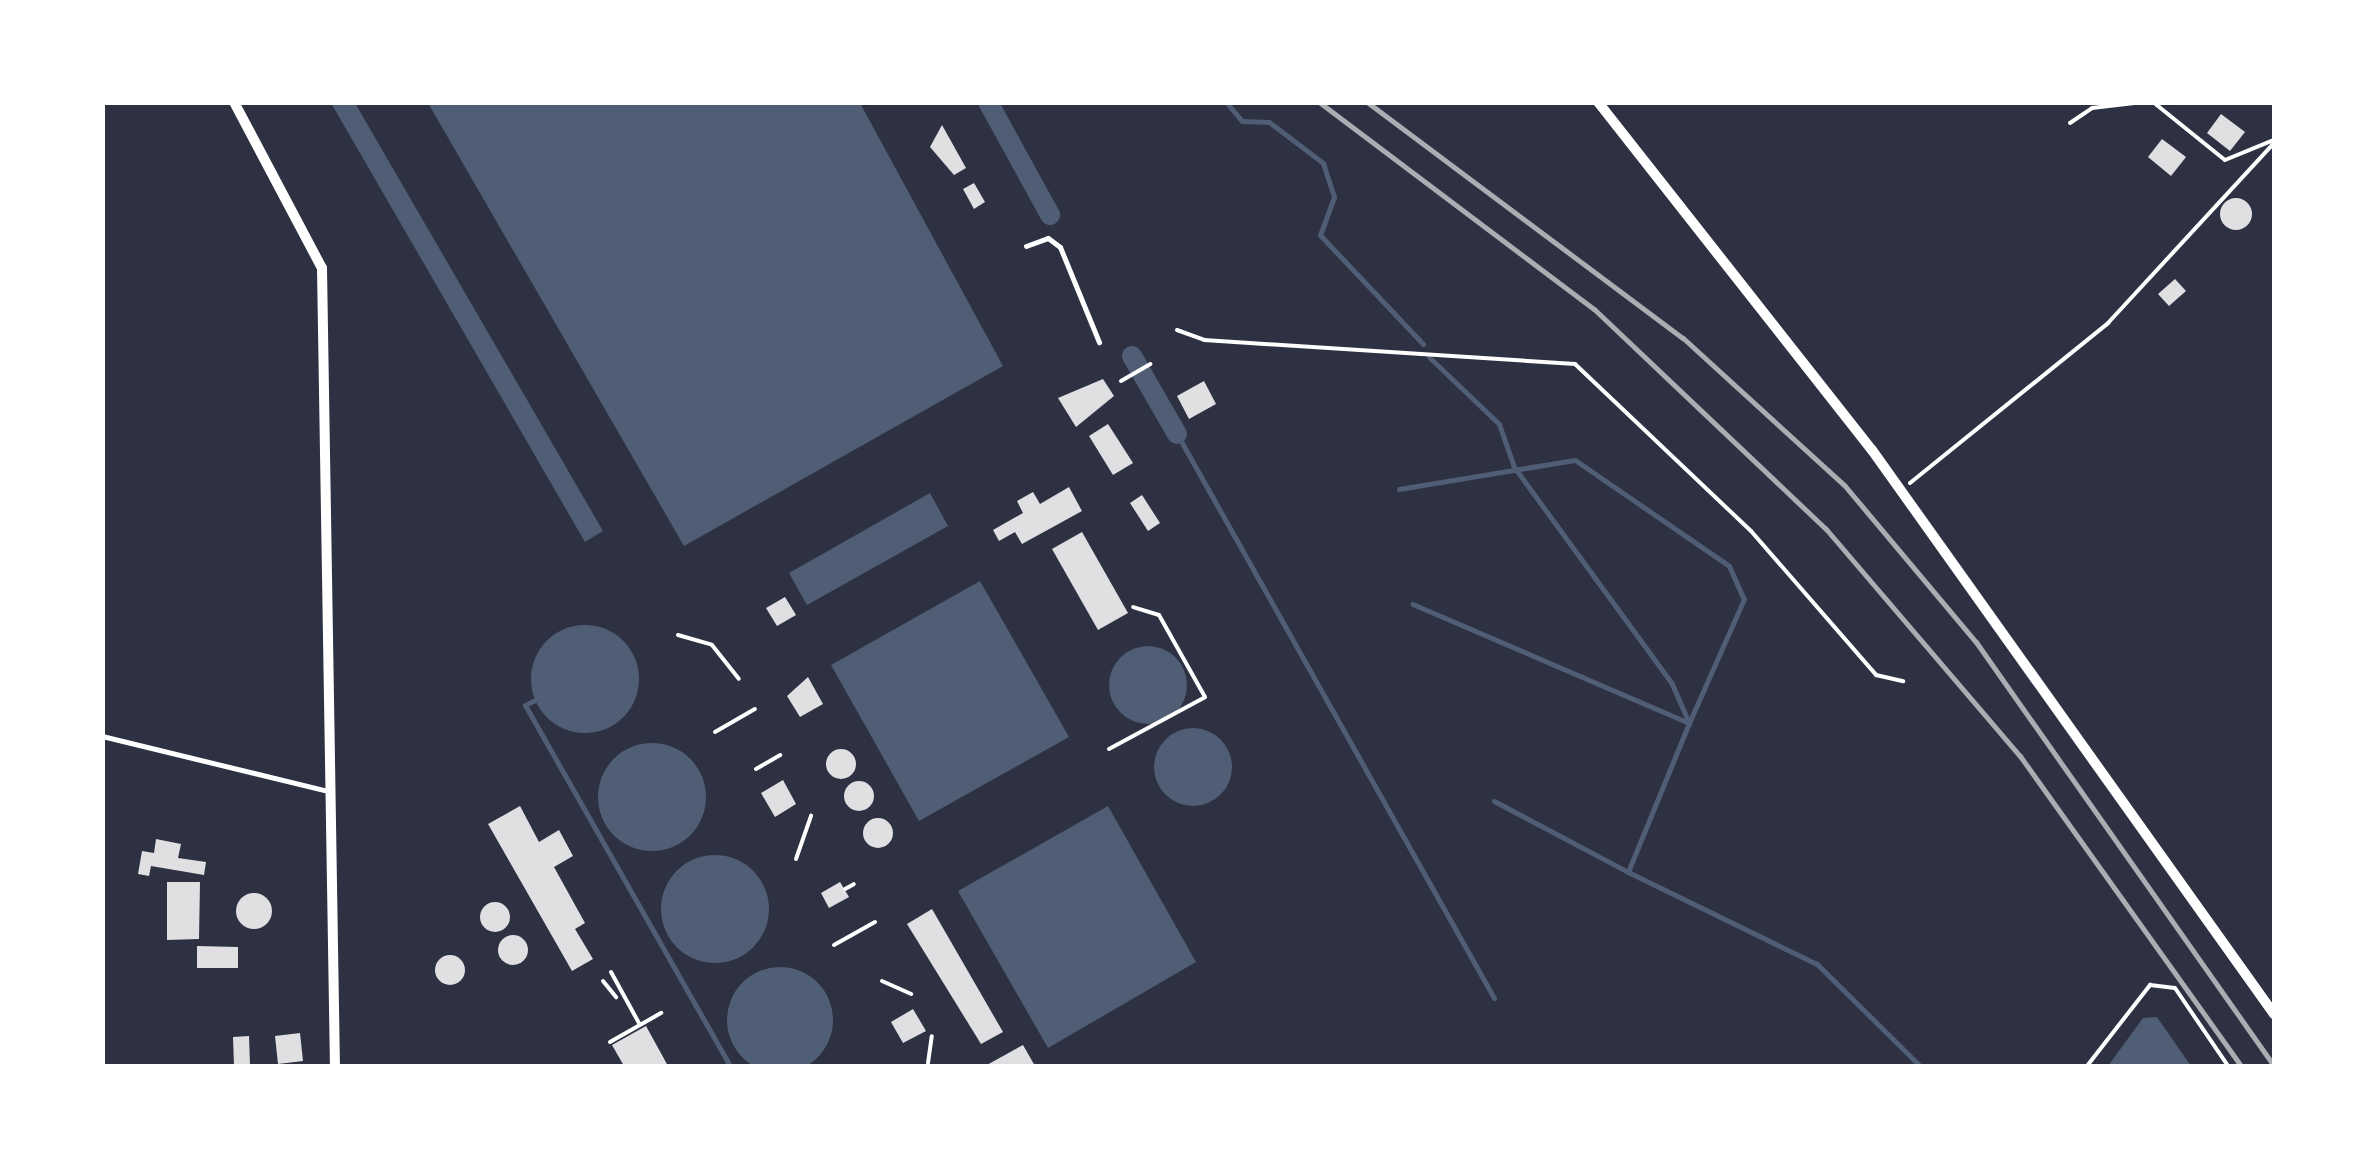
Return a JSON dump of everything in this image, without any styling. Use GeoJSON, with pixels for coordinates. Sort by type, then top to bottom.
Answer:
{"type":"FeatureCollection","features":[{"type":"Feature","properties":{"kind":"street"},"geometry":{"type":"LineString","coordinates":[[234,102],[322,268],[334,1066]]}},
{"type":"Feature","properties":{"kind":"street"},"geometry":{"type":"LineString","coordinates":[[1598,102],[1901,490],[2274,1014]]}},
{"type":"Feature","properties":{"kind":"lane"},"geometry":{"type":"LineString","coordinates":[[1026,246],[1048,238],[1060,247],[1099,342]]}},
{"type":"Feature","properties":{"kind":"lane"},"geometry":{"type":"LineString","coordinates":[[102,736],[328,791]]}},
{"type":"Feature","properties":{"kind":"path"},"geometry":{"type":"LineString","coordinates":[[2070,123],[2092,108],[2142,102]]}},
{"type":"Feature","properties":{"kind":"path"},"geometry":{"type":"LineString","coordinates":[[2153,102],[2225,160],[2274,142]]}},
{"type":"Feature","properties":{"kind":"path"},"geometry":{"type":"LineString","coordinates":[[1901,490],[2108,323],[2274,142]]}},
{"type":"Feature","properties":{"kind":"path"},"geometry":{"type":"LineString","coordinates":[[1177,330],[1204,340],[1575,364],[1750,531],[1876,675],[1902,680]]}},
{"type":"Feature","properties":{"kind":"path"},"geometry":{"type":"LineString","coordinates":[[1121,381],[1151,364]]}},
{"type":"Feature","properties":{"kind":"path"},"geometry":{"type":"LineString","coordinates":[[1110,749],[1205,697],[1159,616],[1133,607]]}},
{"type":"Feature","properties":{"kind":"path"},"geometry":{"type":"LineString","coordinates":[[678,634],[712,644],[739,678]]}},
{"type":"Feature","properties":{"kind":"path"},"geometry":{"type":"LineString","coordinates":[[715,732],[755,709]]}},
{"type":"Feature","properties":{"kind":"path"},"geometry":{"type":"LineString","coordinates":[[756,769],[780,755]]}},
{"type":"Feature","properties":{"kind":"path"},"geometry":{"type":"LineString","coordinates":[[796,858],[812,816]]}},
{"type":"Feature","properties":{"kind":"path"},"geometry":{"type":"LineString","coordinates":[[844,890],[854,884]]}},
{"type":"Feature","properties":{"kind":"path"},"geometry":{"type":"LineString","coordinates":[[834,945],[875,922]]}},
{"type":"Feature","properties":{"kind":"path"},"geometry":{"type":"LineString","coordinates":[[610,972],[640,1024]]}},
{"type":"Feature","properties":{"kind":"path"},"geometry":{"type":"LineString","coordinates":[[603,981],[616,997]]}},
{"type":"Feature","properties":{"kind":"path"},"geometry":{"type":"LineString","coordinates":[[882,981],[911,994]]}},
{"type":"Feature","properties":{"kind":"path"},"geometry":{"type":"LineString","coordinates":[[2087,1066],[2150,985],[2175,988],[2228,1066]]}},
{"type":"Feature","properties":{"kind":"path"},"geometry":{"type":"LineString","coordinates":[[610,1042],[661,1013]]}},
{"type":"Feature","properties":{"kind":"path"},"geometry":{"type":"LineString","coordinates":[[928,1064],[932,1036]]}},
{"type":"Feature","properties":{"kind":"water"},"geometry":{"type":"Polygon","coordinates":[[[331,103],[355,103],[603,531],[585,542],[331,103]]]}},
{"type":"Feature","properties":{"kind":"water"},"geometry":{"type":"Polygon","coordinates":[[[428,103],[860,103],[1003,366],[684,546],[428,103]]]}},
{"type":"Feature","properties":{"kind":"water"},"geometry":{"type":"Polygon","coordinates":[[[930,493],[948,526],[807,605],[789,573],[930,493]]]}},
{"type":"Feature","properties":{"kind":"water"},"geometry":{"type":"Polygon","coordinates":[[[980,581],[1069,737],[919,821],[831,665],[980,581]]]}},
{"type":"Feature","properties":{"kind":"water"},"geometry":{"type":"Polygon","coordinates":[[[585,625],[606,629],[623,641],[635,658],[639,679],[635,700],[623,717],[606,729],[585,733],[564,729],[547,717],[535,700],[531,679],[535,658],[547,641],[564,629],[585,625]]]}},
{"type":"Feature","properties":{"kind":"water"},"geometry":{"type":"Polygon","coordinates":[[[1148,646],[1176,657],[1187,685],[1176,713],[1148,724],[1120,713],[1109,685],[1120,657],[1148,646]]]}},
{"type":"Feature","properties":{"kind":"water"},"geometry":{"type":"Polygon","coordinates":[[[1185,728],[1201,728],[1226,745],[1232,767],[1226,789],[1215,800],[1201,806],[1185,806],[1160,789],[1154,775],[1154,759],[1171,734],[1185,728]]]}},
{"type":"Feature","properties":{"kind":"water"},"geometry":{"type":"Polygon","coordinates":[[[652,743],[673,747],[690,759],[702,776],[706,797],[702,818],[690,835],[673,847],[652,851],[631,847],[614,835],[602,818],[598,797],[602,776],[614,759],[631,747],[652,743]]]}},
{"type":"Feature","properties":{"kind":"water"},"geometry":{"type":"Polygon","coordinates":[[[1108,806],[1196,962],[1048,1048],[958,891],[1108,806]]]}},
{"type":"Feature","properties":{"kind":"water"},"geometry":{"type":"Polygon","coordinates":[[[715,855],[736,859],[753,871],[765,888],[769,909],[765,930],[753,947],[736,959],[715,963],[694,959],[677,947],[665,930],[661,909],[665,888],[677,871],[694,859],[715,855]]]}},
{"type":"Feature","properties":{"kind":"water"},"geometry":{"type":"Polygon","coordinates":[[[780,967],[800,971],[817,983],[829,1000],[833,1020],[829,1040],[817,1057],[800,1069],[780,1073],[760,1069],[743,1057],[731,1040],[727,1020],[731,1000],[743,983],[760,971],[780,967]]]}},
{"type":"Feature","properties":{"kind":"water"},"geometry":{"type":"Polygon","coordinates":[[[2157,1017],[2191,1066],[2108,1066],[2143,1018],[2157,1017]]]}},
{"type":"Feature","properties":{"kind":"building"},"geometry":{"type":"Polygon","coordinates":[[[2221,114],[2245,132],[2230,151],[2207,133],[2221,114]]]}},
{"type":"Feature","properties":{"kind":"building"},"geometry":{"type":"Polygon","coordinates":[[[942,125],[966,168],[954,175],[930,147],[942,125]]]}},
{"type":"Feature","properties":{"kind":"building"},"geometry":{"type":"Polygon","coordinates":[[[2162,139],[2186,157],[2171,176],[2148,157],[2162,139]]]}},
{"type":"Feature","properties":{"kind":"building"},"geometry":{"type":"Polygon","coordinates":[[[974,183],[985,202],[974,209],[963,189],[974,183]]]}},
{"type":"Feature","properties":{"kind":"building"},"geometry":{"type":"Polygon","coordinates":[[[2236,198],[2248,202],[2252,214],[2248,226],[2236,230],[2224,226],[2220,214],[2224,202],[2236,198]]]}},
{"type":"Feature","properties":{"kind":"building"},"geometry":{"type":"Polygon","coordinates":[[[2175,279],[2186,291],[2169,306],[2158,294],[2175,279]]]}},
{"type":"Feature","properties":{"kind":"building"},"geometry":{"type":"Polygon","coordinates":[[[1103,379],[1114,396],[1076,427],[1058,398],[1103,379]]]}},
{"type":"Feature","properties":{"kind":"building"},"geometry":{"type":"Polygon","coordinates":[[[1204,381],[1216,404],[1189,419],[1177,396],[1204,381]]]}},
{"type":"Feature","properties":{"kind":"building"},"geometry":{"type":"Polygon","coordinates":[[[1108,424],[1133,463],[1113,475],[1089,436],[1108,424]]]}},
{"type":"Feature","properties":{"kind":"building"},"geometry":{"type":"Polygon","coordinates":[[[1069,487],[1082,511],[1022,544],[1015,532],[999,541],[993,530],[1023,513],[1017,501],[1033,492],[1040,504],[1069,487]]]}},
{"type":"Feature","properties":{"kind":"building"},"geometry":{"type":"Polygon","coordinates":[[[1142,495],[1160,523],[1148,531],[1130,503],[1142,495]]]}},
{"type":"Feature","properties":{"kind":"building"},"geometry":{"type":"Polygon","coordinates":[[[1082,532],[1128,613],[1098,630],[1052,549],[1082,532]]]}},
{"type":"Feature","properties":{"kind":"building"},"geometry":{"type":"Polygon","coordinates":[[[785,597],[796,615],[777,626],[766,608],[785,597]]]}},
{"type":"Feature","properties":{"kind":"building"},"geometry":{"type":"Polygon","coordinates":[[[808,677],[823,704],[800,717],[787,696],[808,677]]]}},
{"type":"Feature","properties":{"kind":"building"},"geometry":{"type":"Polygon","coordinates":[[[841,749],[852,753],[856,764],[852,775],[841,779],[830,775],[826,764],[830,753],[841,749]]]}},
{"type":"Feature","properties":{"kind":"building"},"geometry":{"type":"Polygon","coordinates":[[[783,780],[796,804],[775,817],[761,793],[783,780]]]}},
{"type":"Feature","properties":{"kind":"building"},"geometry":{"type":"Polygon","coordinates":[[[859,781],[870,785],[874,796],[870,807],[859,811],[848,807],[844,796],[848,785],[859,781]]]}},
{"type":"Feature","properties":{"kind":"building"},"geometry":{"type":"Polygon","coordinates":[[[520,806],[539,842],[559,830],[573,856],[554,867],[585,923],[575,929],[593,959],[572,971],[488,824],[520,806]]]}},
{"type":"Feature","properties":{"kind":"building"},"geometry":{"type":"Polygon","coordinates":[[[878,818],[889,822],[893,833],[889,844],[878,848],[867,844],[863,833],[867,822],[878,818]]]}},
{"type":"Feature","properties":{"kind":"building"},"geometry":{"type":"Polygon","coordinates":[[[156,839],[181,844],[178,858],[206,862],[204,875],[151,866],[149,876],[138,874],[142,851],[154,853],[156,839]]]}},
{"type":"Feature","properties":{"kind":"building"},"geometry":{"type":"Polygon","coordinates":[[[167,882],[200,882],[199,939],[167,940],[167,882]]]}},
{"type":"Feature","properties":{"kind":"building"},"geometry":{"type":"Polygon","coordinates":[[[840,882],[849,897],[829,908],[821,893],[840,882]]]}},
{"type":"Feature","properties":{"kind":"building"},"geometry":{"type":"Polygon","coordinates":[[[254,893],[266,899],[272,911],[266,923],[254,929],[242,923],[236,911],[242,899],[254,893]]]}},
{"type":"Feature","properties":{"kind":"building"},"geometry":{"type":"Polygon","coordinates":[[[495,902],[506,906],[510,917],[506,928],[495,932],[484,928],[480,917],[484,906],[495,902]]]}},
{"type":"Feature","properties":{"kind":"building"},"geometry":{"type":"Polygon","coordinates":[[[932,909],[1003,1032],[981,1044],[907,924],[932,909]]]}},
{"type":"Feature","properties":{"kind":"building"},"geometry":{"type":"Polygon","coordinates":[[[513,935],[524,939],[528,950],[524,961],[513,965],[502,961],[498,950],[502,939],[513,935]]]}},
{"type":"Feature","properties":{"kind":"building"},"geometry":{"type":"Polygon","coordinates":[[[197,946],[238,947],[238,968],[197,968],[197,946]]]}},
{"type":"Feature","properties":{"kind":"building"},"geometry":{"type":"Polygon","coordinates":[[[450,955],[461,959],[465,970],[461,981],[450,985],[439,981],[435,970],[439,959],[450,955]]]}},
{"type":"Feature","properties":{"kind":"building"},"geometry":{"type":"Polygon","coordinates":[[[913,1009],[926,1031],[903,1043],[891,1022],[913,1009]]]}},
{"type":"Feature","properties":{"kind":"building"},"geometry":{"type":"Polygon","coordinates":[[[646,1026],[668,1066],[624,1066],[612,1045],[646,1026]]]}},
{"type":"Feature","properties":{"kind":"building"},"geometry":{"type":"Polygon","coordinates":[[[300,1033],[303,1061],[278,1064],[275,1036],[300,1033]]]}},
{"type":"Feature","properties":{"kind":"building"},"geometry":{"type":"Polygon","coordinates":[[[249,1036],[250,1065],[234,1066],[233,1037],[249,1036]]]}},
{"type":"Feature","properties":{"kind":"building"},"geometry":{"type":"Polygon","coordinates":[[[1023,1045],[1035,1066],[985,1066],[1023,1045]]]}},
{"type":"Feature","properties":{"kind":"waterway"},"geometry":{"type":"LineString","coordinates":[[988,102],[1050,215]]}},
{"type":"Feature","properties":{"kind":"waterway"},"geometry":{"type":"LineString","coordinates":[[1226,102],[1242,121],[1269,122],[1323,163],[1334,197],[1320,235],[1423,344]]}},
{"type":"Feature","properties":{"kind":"waterway"},"geometry":{"type":"LineString","coordinates":[[1132,356],[1177,434]]}},
{"type":"Feature","properties":{"kind":"waterway"},"geometry":{"type":"LineString","coordinates":[[1429,357],[1499,424],[1514,467],[1672,684],[1689,723],[1628,872],[1817,964],[1920,1066]]}},
{"type":"Feature","properties":{"kind":"waterway"},"geometry":{"type":"LineString","coordinates":[[1177,434],[1494,998]]}},
{"type":"Feature","properties":{"kind":"waterway"},"geometry":{"type":"LineString","coordinates":[[1399,489],[1575,460],[1729,566],[1744,599],[1689,723],[1413,604]]}},
{"type":"Feature","properties":{"kind":"waterway"},"geometry":{"type":"LineString","coordinates":[[535,700],[525,705],[730,1066]]}},
{"type":"Feature","properties":{"kind":"waterway"},"geometry":{"type":"LineString","coordinates":[[1494,801],[1628,872]]}},
{"type":"Feature","properties":{"kind":"railway"},"geometry":{"type":"LineString","coordinates":[[1319,102],[1594,309],[1826,529],[2020,756],[2241,1066]]}},
{"type":"Feature","properties":{"kind":"railway"},"geometry":{"type":"LineString","coordinates":[[1367,102],[1683,338],[1845,486],[1976,642],[2274,1066]]}}]}
